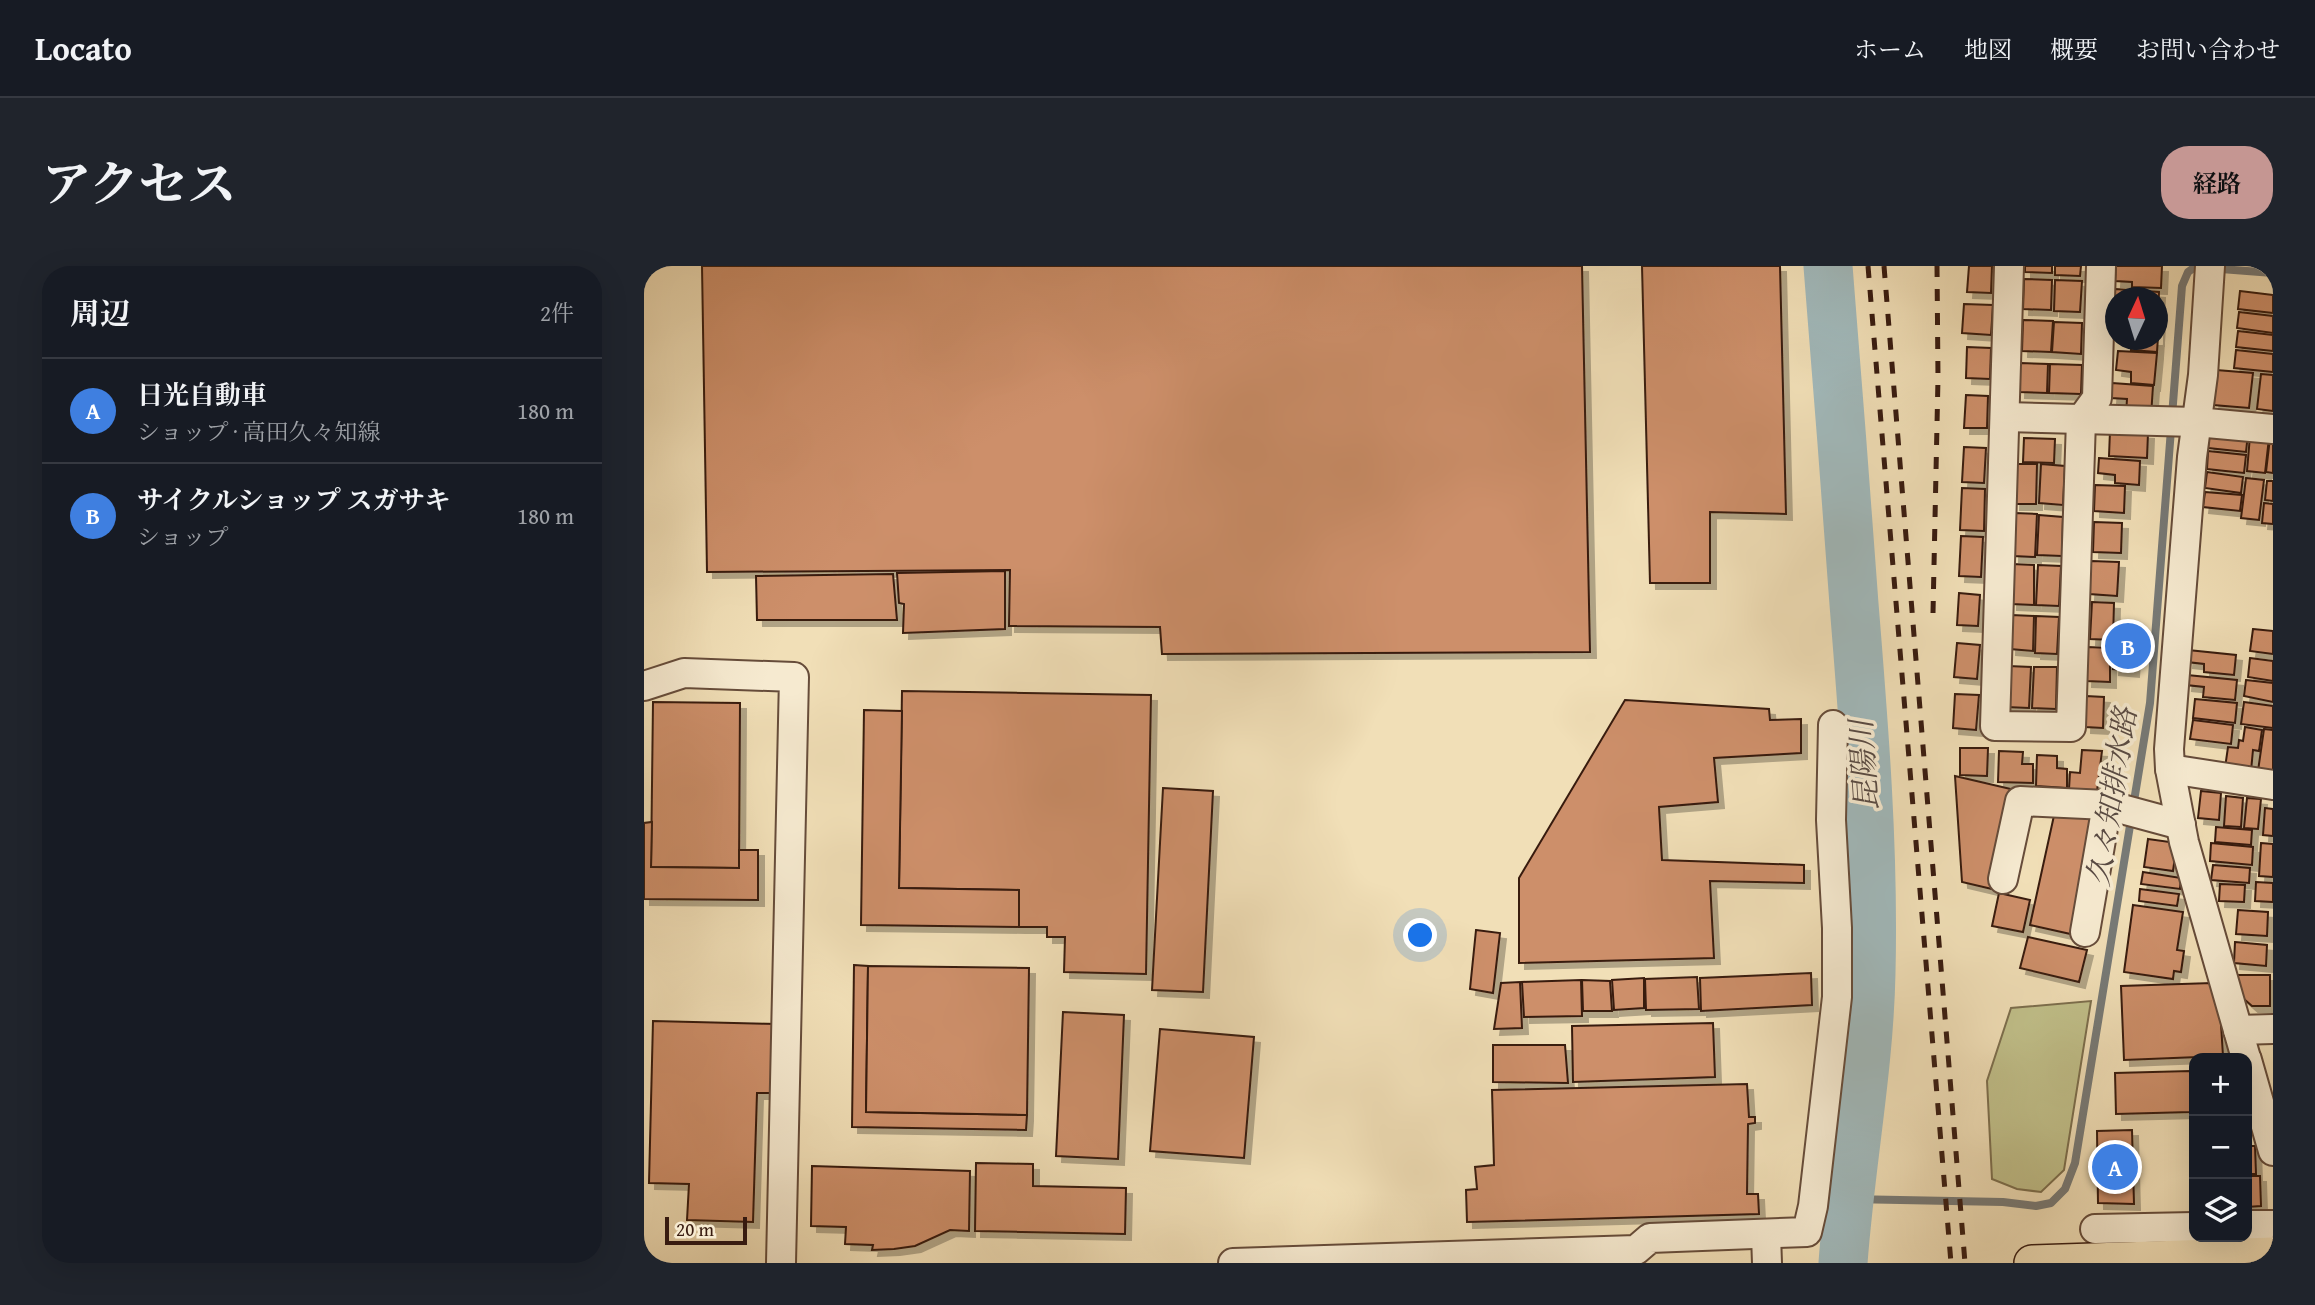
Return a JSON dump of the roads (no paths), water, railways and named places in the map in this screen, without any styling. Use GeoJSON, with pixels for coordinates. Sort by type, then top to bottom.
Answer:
{"type":"FeatureCollection","features":[{"type":"Feature","properties":{"kind":"main road"},"geometry":{"type":"LineString","coordinates":[[2032,1263],[2273,1255]]}},
{"type":"Feature","properties":{"kind":"street"},"geometry":{"type":"LineString","coordinates":[[2010,266],[1995,726],[2071,727],[2081,420],[2097,398],[2101,266]]}},
{"type":"Feature","properties":{"kind":"street"},"geometry":{"type":"LineString","coordinates":[[2210,274],[2203,375],[2190,422],[2168,749],[2181,825],[2245,1053]]}},
{"type":"Feature","properties":{"kind":"street"},"geometry":{"type":"LineString","coordinates":[[2005,417],[2190,422],[2273,429]]}},
{"type":"Feature","properties":{"kind":"street"},"geometry":{"type":"LineString","coordinates":[[644,686],[684,673],[794,677],[782,1263]]}},
{"type":"Feature","properties":{"kind":"street"},"geometry":{"type":"LineString","coordinates":[[1233,1263],[1636,1250],[1650,1238],[1807,1232],[1813,1206],[1837,997],[1837,928],[1831,820],[1833,725]]}},
{"type":"Feature","properties":{"kind":"street"},"geometry":{"type":"LineString","coordinates":[[2170,769],[2273,785]]}},
{"type":"Feature","properties":{"kind":"street"},"geometry":{"type":"LineString","coordinates":[[2003,879],[2020,801],[2111,806],[2181,825]]}},
{"type":"Feature","properties":{"kind":"street"},"geometry":{"type":"LineString","coordinates":[[2085,932],[2111,806]]}},
{"type":"Feature","properties":{"kind":"street"},"geometry":{"type":"LineString","coordinates":[[2238,1030],[2273,1029]]}},
{"type":"Feature","properties":{"kind":"street"},"geometry":{"type":"LineString","coordinates":[[2252,1077],[2273,1151]]}},
{"type":"Feature","properties":{"kind":"street"},"geometry":{"type":"LineString","coordinates":[[2252,1226],[2273,1225]]}},
{"type":"Feature","properties":{"kind":"street"},"geometry":{"type":"LineString","coordinates":[[2095,1230],[2189,1227]]}},
{"type":"Feature","properties":{"kind":"street"},"geometry":{"type":"LineString","coordinates":[[1766,1235],[1767,1263]]}},
{"type":"Feature","properties":{"kind":"waterway","name":"昆陽川"},"geometry":{"type":"LineString","coordinates":[[1828,266],[1865,742],[1872,927],[1870,1009],[1843,1263]]}},
{"type":"Feature","properties":{"kind":"waterway","name":"久々知排水路"},"geometry":{"type":"LineString","coordinates":[[1849,1199],[2003,1202],[2036,1206],[2051,1203],[2065,1189],[2075,1163],[2150,703],[2182,286],[2188,272],[2195,267],[2273,273]]}},
{"type":"Feature","properties":{"kind":"railway"},"geometry":{"type":"LineString","coordinates":[[1868,266],[1951,1263]]}},
{"type":"Feature","properties":{"kind":"railway"},"geometry":{"type":"LineString","coordinates":[[1884,266],[1965,1263]]}},
{"type":"Feature","properties":{"kind":"railway"},"geometry":{"type":"LineString","coordinates":[[1933,613],[1938,378],[1937,266]]}},
{"type":"Feature","properties":{"kind":"place","name":"サイクルショップ スガサキ"},"geometry":{"type":"Point","coordinates":[2128,646]}},
{"type":"Feature","properties":{"kind":"place","name":"日光自動車"},"geometry":{"type":"Point","coordinates":[2115,1167]}}]}
